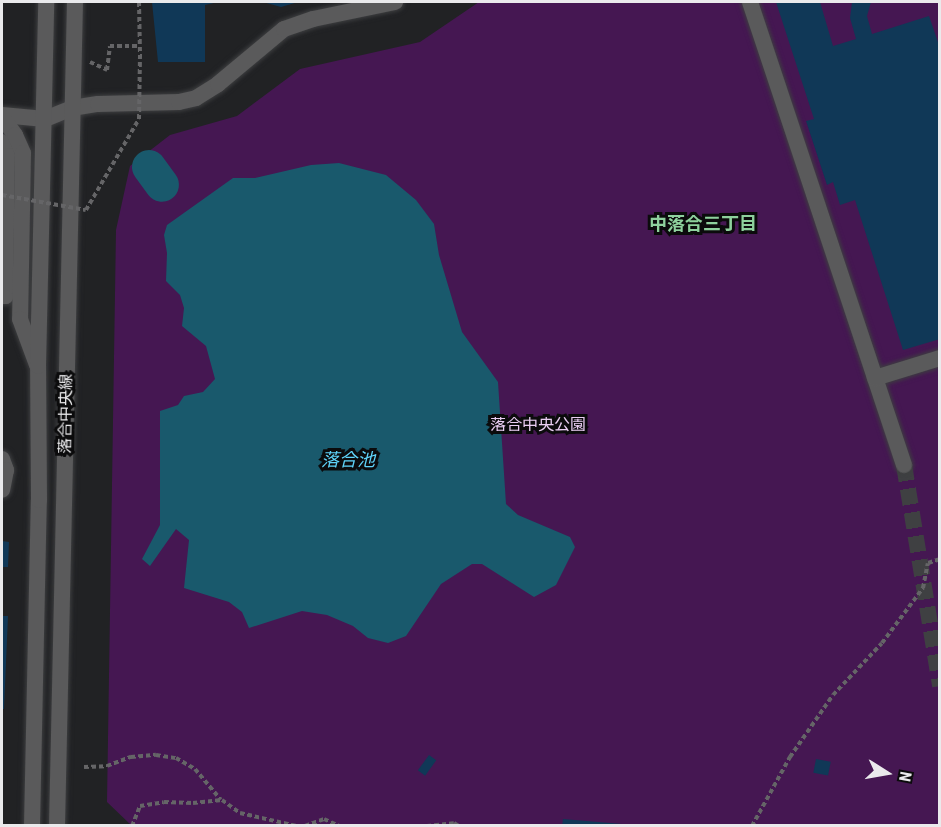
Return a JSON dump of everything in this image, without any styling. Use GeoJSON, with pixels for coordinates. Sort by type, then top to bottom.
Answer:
{"type":"FeatureCollection","features":[{"type":"Feature","properties":{"kind":"street","name":"落合中央線"},"geometry":{"type":"LineString","coordinates":[[32,825],[39,500],[38,366],[46,2]]}},
{"type":"Feature","properties":{"kind":"street","name":"落合中央線"},"geometry":{"type":"LineString","coordinates":[[57,825],[75,2]]}},
{"type":"Feature","properties":{"kind":"street"},"geometry":{"type":"LineString","coordinates":[[2,116],[45,119],[72,108],[98,104],[179,102],[196,98],[218,84],[284,29],[312,19],[395,2]]}},
{"type":"Feature","properties":{"kind":"street"},"geometry":{"type":"LineString","coordinates":[[750,2],[904,465]]}},
{"type":"Feature","properties":{"kind":"street"},"geometry":{"type":"LineString","coordinates":[[2,116],[15,135],[23,153],[20,319],[38,366]]}},
{"type":"Feature","properties":{"kind":"street"},"geometry":{"type":"LineString","coordinates":[[2,141],[8,154],[6,297],[2,297]]}},
{"type":"Feature","properties":{"kind":"street"},"geometry":{"type":"LineString","coordinates":[[875,378],[939,358]]}},
{"type":"Feature","properties":{"kind":"street"},"geometry":{"type":"LineString","coordinates":[[2,459],[6,470],[2,490]]}},
{"type":"Feature","properties":{"kind":"path"},"geometry":{"type":"LineString","coordinates":[[2,195],[86,210],[139,119],[139,2]]}},
{"type":"Feature","properties":{"kind":"path"},"geometry":{"type":"LineString","coordinates":[[89,62],[107,69],[110,46],[140,46]]}},
{"type":"Feature","properties":{"kind":"path"},"geometry":{"type":"LineString","coordinates":[[752,825],[790,757],[832,695],[882,643],[923,588],[928,563],[939,559]]}},
{"type":"Feature","properties":{"kind":"path"},"geometry":{"type":"LineString","coordinates":[[84,766],[107,766],[130,757],[156,755],[176,758],[195,769],[222,800],[240,813],[297,825]]}},
{"type":"Feature","properties":{"kind":"path"},"geometry":{"type":"LineString","coordinates":[[132,825],[140,806],[164,802],[194,804],[222,800]]}},
{"type":"Feature","properties":{"kind":"path"},"geometry":{"type":"LineString","coordinates":[[305,825],[324,819],[339,825]]}},
{"type":"Feature","properties":{"kind":"path"},"geometry":{"type":"LineString","coordinates":[[428,825],[454,823],[459,825]]}},
{"type":"Feature","properties":{"kind":"green space","name":"落合中央公園"},"geometry":{"type":"Polygon","coordinates":[[[479,2],[939,2],[939,825],[132,826],[107,802],[116,230],[130,166],[170,135],[237,116],[300,69],[420,42],[479,2]]]}},
{"type":"Feature","properties":{"kind":"water","name":"落合池"},"geometry":{"type":"Polygon","coordinates":[[[339,163],[386,175],[416,200],[434,224],[439,255],[462,332],[498,382],[506,504],[518,515],[570,537],[575,547],[556,585],[534,597],[482,564],[472,564],[441,584],[406,636],[388,643],[368,638],[353,626],[327,615],[302,611],[249,628],[242,612],[229,602],[184,588],[189,540],[176,529],[150,566],[142,559],[160,525],[160,411],[178,405],[184,396],[203,392],[215,379],[206,346],[182,326],[184,308],[180,295],[166,281],[167,253],[164,235],[167,225],[233,178],[255,178],[311,165],[339,163]]]}},
{"type":"Feature","properties":{"kind":"building"},"geometry":{"type":"Polygon","coordinates":[[[152,2],[218,2],[205,5],[205,62],[158,62],[152,2]]]}},
{"type":"Feature","properties":{"kind":"building"},"geometry":{"type":"Polygon","coordinates":[[[263,2],[298,2],[281,7],[263,2]]]}},
{"type":"Feature","properties":{"kind":"building"},"geometry":{"type":"Polygon","coordinates":[[[776,2],[820,2],[833,46],[856,39],[850,18],[852,2],[871,2],[867,16],[872,34],[929,16],[940,48],[940,339],[903,350],[855,200],[840,205],[833,182],[827,185],[806,121],[814,119],[776,2]]]}},
{"type":"Feature","properties":{"kind":"building"},"geometry":{"type":"Polygon","coordinates":[[[2,541],[9,542],[8,567],[2,567],[2,541]]]}},
{"type":"Feature","properties":{"kind":"building"},"geometry":{"type":"Polygon","coordinates":[[[2,616],[8,616],[4,709],[2,709],[2,616]]]}},
{"type":"Feature","properties":{"kind":"building"},"geometry":{"type":"Polygon","coordinates":[[[429,755],[436,760],[425,776],[418,770],[429,755]]]}},
{"type":"Feature","properties":{"kind":"building"},"geometry":{"type":"Polygon","coordinates":[[[816,759],[831,762],[828,776],[813,773],[816,759]]]}},
{"type":"Feature","properties":{"kind":"building"},"geometry":{"type":"Polygon","coordinates":[[[563,819],[622,824],[622,826],[562,826],[563,819]]]}},
{"type":"Feature","properties":{"kind":"waterway"},"geometry":{"type":"LineString","coordinates":[[149,167],[162,185]]}},
{"type":"Feature","properties":{"kind":"tunnel"},"geometry":{"type":"LineString","coordinates":[[904,465],[940,686]]}},
{"type":"Feature","properties":{"kind":"district","name":"中落合三丁目"},"geometry":{"type":"Point","coordinates":[703,224]}}]}
